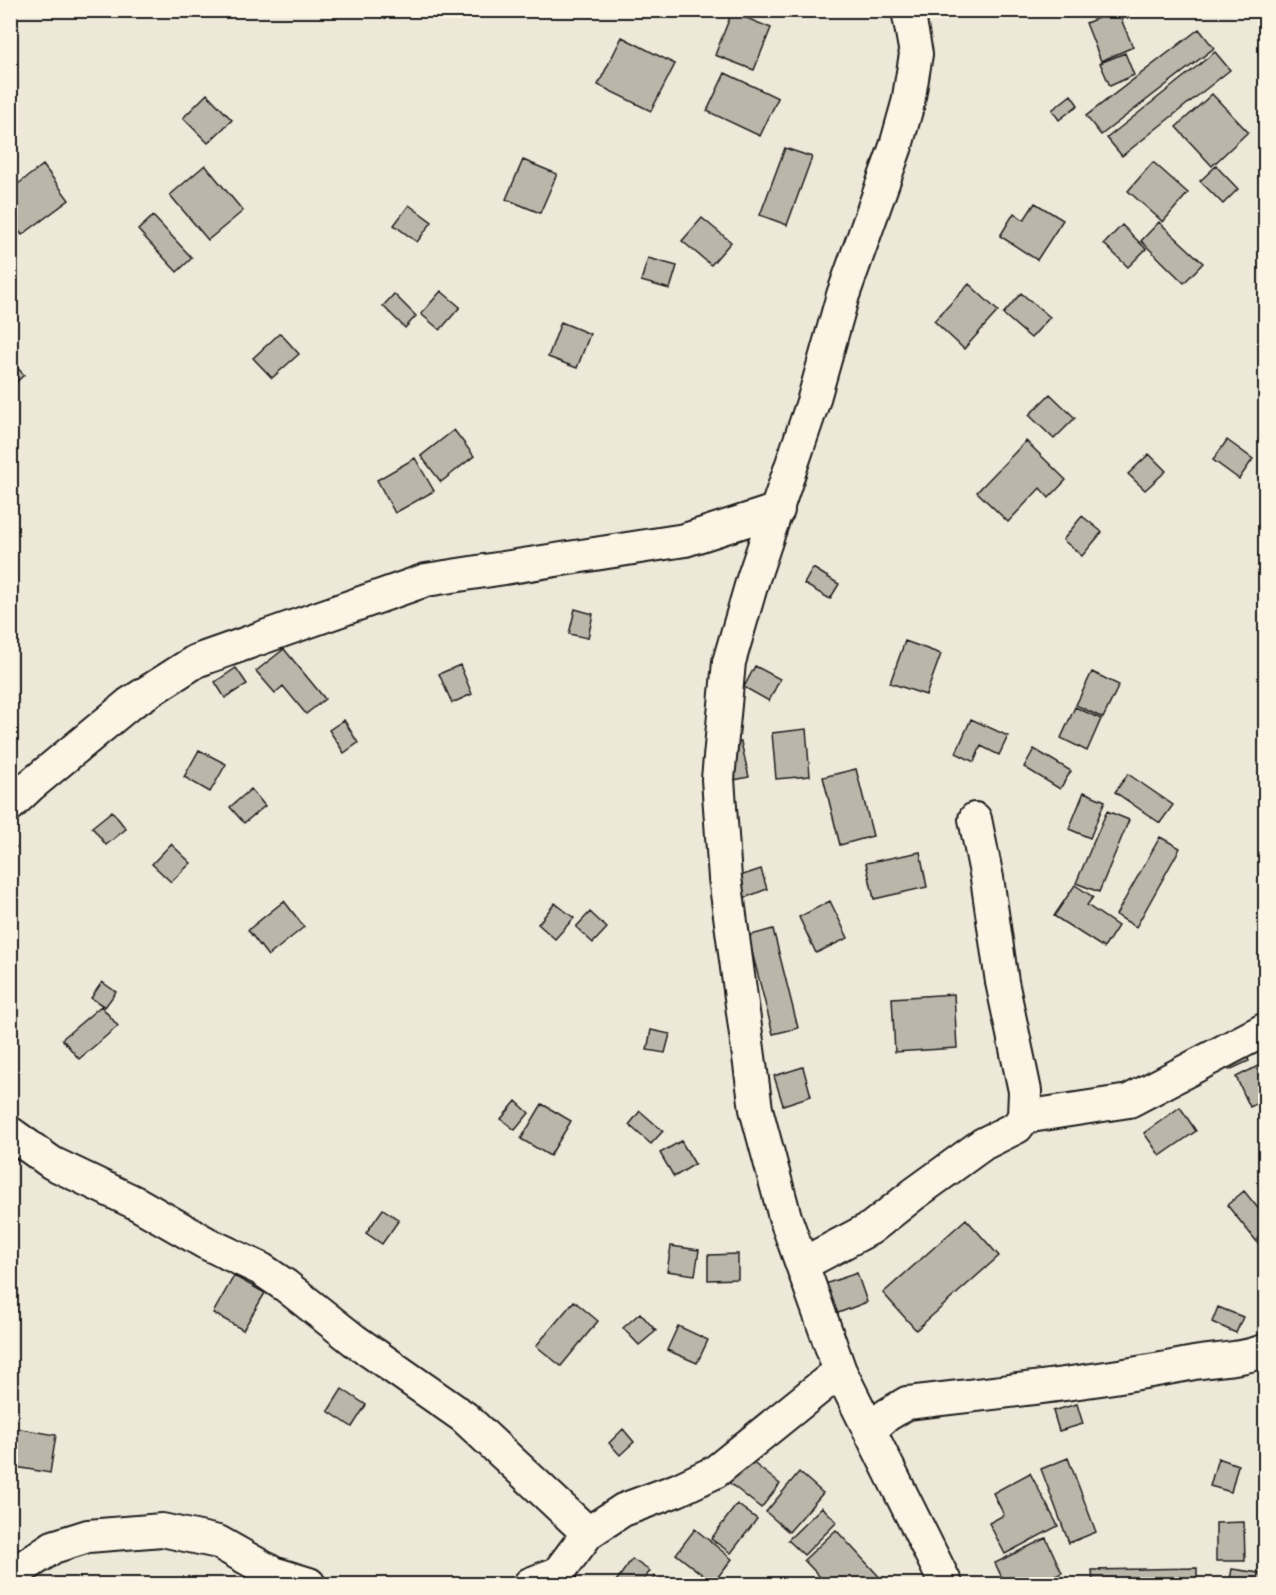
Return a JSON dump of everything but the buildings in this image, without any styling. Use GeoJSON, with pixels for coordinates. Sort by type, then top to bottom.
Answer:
{"type":"FeatureCollection","features":[{"type":"Feature","properties":{"kind":"street"},"geometry":{"type":"LineString","coordinates":[[908,10],[916,54],[908,103],[896,146],[843,296],[813,402],[753,579],[729,662],[718,779],[725,878],[756,1109],[785,1217],[840,1371],[946,1584]]}},
{"type":"Feature","properties":{"kind":"street"},"geometry":{"type":"LineString","coordinates":[[10,805],[129,704],[196,661],[426,580],[685,540],[778,510]]}},
{"type":"Feature","properties":{"kind":"street"},"geometry":{"type":"LineString","coordinates":[[803,1264],[871,1228],[983,1144],[1017,1127],[1024,1117],[1025,1091],[1002,982],[987,878],[975,819]]}},
{"type":"Feature","properties":{"kind":"street"},"geometry":{"type":"LineString","coordinates":[[1024,1117],[1129,1101],[1266,1029]]}},
{"type":"Feature","properties":{"kind":"street"},"geometry":{"type":"LineString","coordinates":[[10,1133],[52,1163],[136,1203],[206,1243],[261,1269],[286,1286],[354,1340],[465,1418],[588,1533]]}},
{"type":"Feature","properties":{"kind":"street"},"geometry":{"type":"LineString","coordinates":[[870,1430],[887,1415],[907,1403],[1066,1385],[1252,1355],[1266,1350]]}},
{"type":"Feature","properties":{"kind":"street"},"geometry":{"type":"LineString","coordinates":[[553,1581],[588,1533],[623,1510],[677,1490],[716,1472],[840,1371]]}},
{"type":"Feature","properties":{"kind":"street"},"geometry":{"type":"LineString","coordinates":[[10,1576],[53,1547],[88,1536],[162,1530],[218,1542],[273,1573],[309,1584]]}}]}
